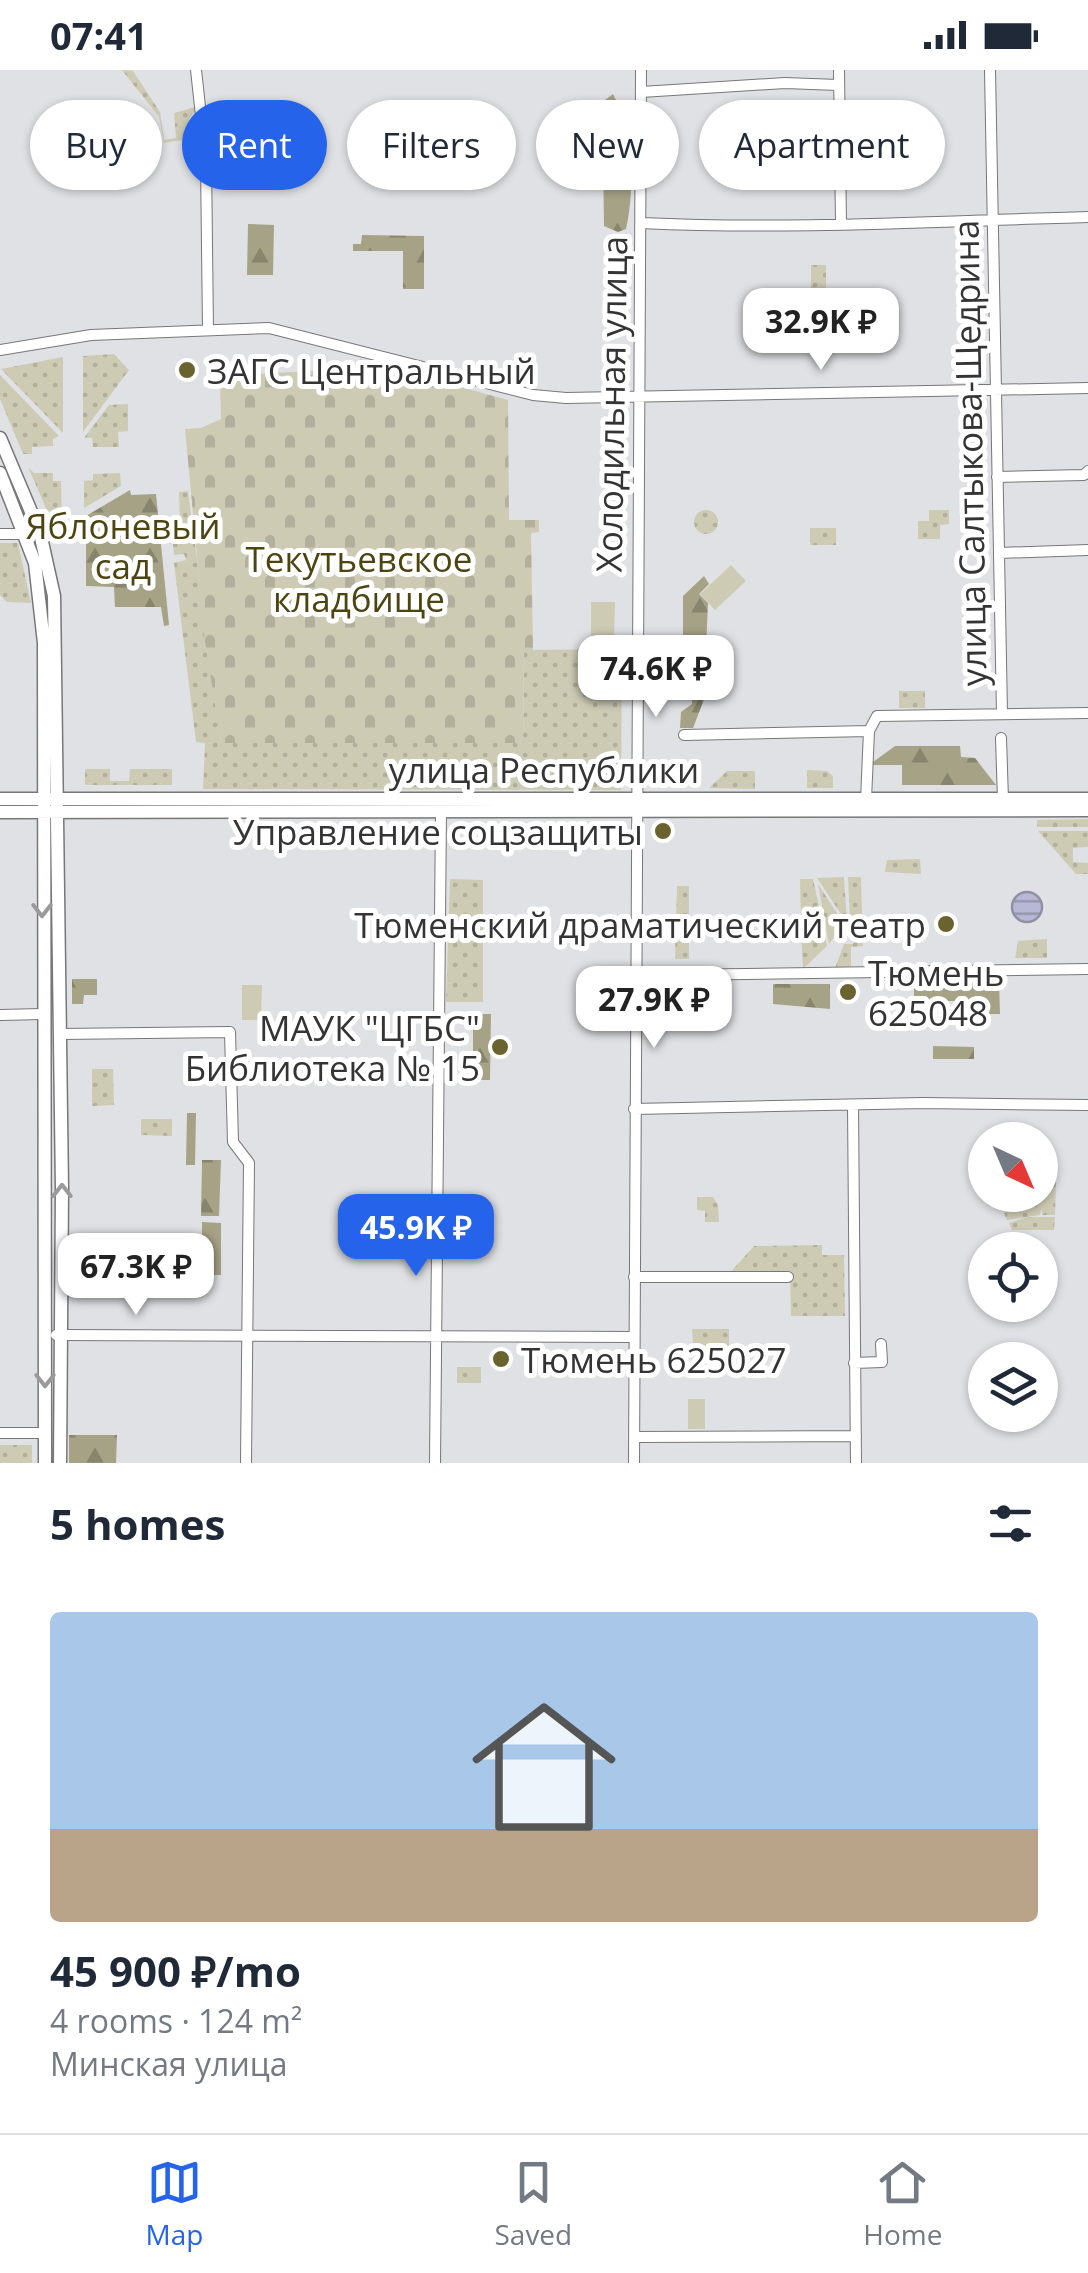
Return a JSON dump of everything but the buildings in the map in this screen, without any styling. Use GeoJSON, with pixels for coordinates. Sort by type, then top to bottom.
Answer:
{"type":"FeatureCollection","features":[{"type":"Feature","properties":{"kind":"main road"},"geometry":{"type":"LineString","coordinates":[[0,438],[50,560],[54,596],[43,1014],[45,1463]]}},
{"type":"Feature","properties":{"kind":"main road"},"geometry":{"type":"LineString","coordinates":[[0,473],[35,562],[44,643],[60,1034],[60,1463]]}},
{"type":"Feature","properties":{"kind":"main road","name":"улица Республики"},"geometry":{"type":"LineString","coordinates":[[0,799],[49,805],[441,810],[1088,799]]}},
{"type":"Feature","properties":{"kind":"main road","name":"улица Республики"},"geometry":{"type":"LineString","coordinates":[[0,812],[49,805],[1088,810]]}},
{"type":"Feature","properties":{"kind":"street"},"geometry":{"type":"LineString","coordinates":[[196,70],[206,168],[211,330]]}},
{"type":"Feature","properties":{"kind":"street","name":"Холодильная улица"},"geometry":{"type":"LineString","coordinates":[[634,1463],[642,70]]}},
{"type":"Feature","properties":{"kind":"street"},"geometry":{"type":"LineString","coordinates":[[839,70],[841,224]]}},
{"type":"Feature","properties":{"kind":"street","name":"улица Салтыкова-Щедрина"},"geometry":{"type":"LineString","coordinates":[[990,70],[1002,714]]}},
{"type":"Feature","properties":{"kind":"street"},"geometry":{"type":"LineString","coordinates":[[641,92],[785,82],[838,85]]}},
{"type":"Feature","properties":{"kind":"street"},"geometry":{"type":"LineString","coordinates":[[640,224],[808,227],[1088,218]]}},
{"type":"Feature","properties":{"kind":"street"},"geometry":{"type":"LineString","coordinates":[[0,350],[91,335],[269,328],[533,396],[1088,388]]}},
{"type":"Feature","properties":{"kind":"street"},"geometry":{"type":"LineString","coordinates":[[997,477],[1084,475],[1088,471]]}},
{"type":"Feature","properties":{"kind":"street"},"geometry":{"type":"LineString","coordinates":[[0,534],[26,534]]}},
{"type":"Feature","properties":{"kind":"street"},"geometry":{"type":"LineString","coordinates":[[999,553],[1088,550]]}},
{"type":"Feature","properties":{"kind":"street"},"geometry":{"type":"LineString","coordinates":[[866,800],[870,731],[877,716],[1088,713]]}},
{"type":"Feature","properties":{"kind":"street"},"geometry":{"type":"LineString","coordinates":[[684,735],[870,731]]}},
{"type":"Feature","properties":{"kind":"street"},"geometry":{"type":"LineString","coordinates":[[1001,738],[1003,800]]}},
{"type":"Feature","properties":{"kind":"street"},"geometry":{"type":"LineString","coordinates":[[435,1463],[441,810]]}},
{"type":"Feature","properties":{"kind":"street"},"geometry":{"type":"LineString","coordinates":[[634,971],[672,975],[1088,968]]}},
{"type":"Feature","properties":{"kind":"street"},"geometry":{"type":"LineString","coordinates":[[0,1014],[43,1014]]}},
{"type":"Feature","properties":{"kind":"street"},"geometry":{"type":"LineString","coordinates":[[60,1034],[230,1032],[233,1142],[248,1163],[246,1463]]}},
{"type":"Feature","properties":{"kind":"street"},"geometry":{"type":"LineString","coordinates":[[853,1105],[856,1463]]}},
{"type":"Feature","properties":{"kind":"street"},"geometry":{"type":"LineString","coordinates":[[634,1109],[1088,1106]]}},
{"type":"Feature","properties":{"kind":"street"},"geometry":{"type":"LineString","coordinates":[[634,1277],[788,1276]]}},
{"type":"Feature","properties":{"kind":"street"},"geometry":{"type":"LineString","coordinates":[[45,1331],[62,1337],[634,1337]]}},
{"type":"Feature","properties":{"kind":"street"},"geometry":{"type":"LineString","coordinates":[[854,1363],[882,1362],[881,1344]]}},
{"type":"Feature","properties":{"kind":"street"},"geometry":{"type":"LineString","coordinates":[[0,1433],[45,1433]]}},
{"type":"Feature","properties":{"kind":"street"},"geometry":{"type":"LineString","coordinates":[[634,1437],[856,1436]]}},
{"type":"Feature","properties":{"kind":"green space"},"geometry":{"type":"Polygon","coordinates":[[[122,70],[133,71],[152,100],[146,100],[122,70]]]}},
{"type":"Feature","properties":{"kind":"green space"},"geometry":{"type":"Polygon","coordinates":[[[182,111],[182,140],[164,143],[162,126],[164,140],[176,138],[174,113],[182,111]]]}},
{"type":"Feature","properties":{"kind":"green space"},"geometry":{"type":"Polygon","coordinates":[[[603,190],[630,190],[626,229],[618,232],[604,226],[603,190]]]}},
{"type":"Feature","properties":{"kind":"green space"},"geometry":{"type":"Polygon","coordinates":[[[248,224],[274,225],[273,275],[247,275],[248,224]]]}},
{"type":"Feature","properties":{"kind":"green space"},"geometry":{"type":"Polygon","coordinates":[[[362,235],[424,236],[424,289],[403,289],[403,251],[353,251],[353,244],[361,244],[362,235]]]}},
{"type":"Feature","properties":{"kind":"green space"},"geometry":{"type":"Polygon","coordinates":[[[811,265],[826,265],[826,299],[811,299],[811,265]]]}},
{"type":"Feature","properties":{"kind":"green space"},"geometry":{"type":"Polygon","coordinates":[[[114,354],[129,370],[83,432],[83,356],[114,354]]]}},
{"type":"Feature","properties":{"kind":"green space"},"geometry":{"type":"Polygon","coordinates":[[[63,357],[63,433],[1,369],[63,357]]]}},
{"type":"Feature","properties":{"kind":"green space","name":"Текутьевское кладбище"},"geometry":{"type":"Polygon","coordinates":[[[360,359],[508,400],[509,520],[539,520],[539,532],[531,533],[533,650],[524,650],[523,743],[221,743],[205,641],[185,429],[201,428],[221,419],[220,383],[224,376],[357,368],[360,359]]]}},
{"type":"Feature","properties":{"kind":"green space"},"geometry":{"type":"Polygon","coordinates":[[[0,375],[59,436],[53,439],[53,446],[32,447],[32,454],[23,454],[0,399],[0,375]]]}},
{"type":"Feature","properties":{"kind":"green space"},"geometry":{"type":"Polygon","coordinates":[[[128,404],[128,431],[118,432],[119,447],[93,447],[92,438],[84,438],[109,405],[128,404]]]}},
{"type":"Feature","properties":{"kind":"green space"},"geometry":{"type":"Polygon","coordinates":[[[28,467],[34,473],[53,473],[53,481],[61,481],[62,519],[53,524],[28,467]]]}},
{"type":"Feature","properties":{"kind":"green space"},"geometry":{"type":"Polygon","coordinates":[[[120,473],[121,486],[84,508],[84,481],[93,480],[93,474],[120,473]]]}},
{"type":"Feature","properties":{"kind":"green space","name":"Яблоневый сад"},"geometry":{"type":"Polygon","coordinates":[[[130,490],[131,495],[156,494],[169,625],[164,626],[161,607],[115,607],[114,587],[86,586],[86,516],[130,490]]]}},
{"type":"Feature","properties":{"kind":"green space"},"geometry":{"type":"Polygon","coordinates":[[[188,491],[221,742],[523,743],[524,650],[622,649],[621,790],[203,789],[205,743],[196,742],[174,563],[186,560],[184,554],[174,555],[171,526],[180,525],[179,492],[188,491]]]}},
{"type":"Feature","properties":{"kind":"green space"},"geometry":{"type":"Polygon","coordinates":[[[706,510],[718,522],[706,534],[694,522],[706,510]]]}},
{"type":"Feature","properties":{"kind":"green space"},"geometry":{"type":"Polygon","coordinates":[[[929,510],[949,510],[949,524],[940,525],[940,539],[918,539],[918,521],[929,521],[929,510]]]}},
{"type":"Feature","properties":{"kind":"green space"},"geometry":{"type":"Polygon","coordinates":[[[810,528],[836,528],[836,545],[810,545],[810,528]]]}},
{"type":"Feature","properties":{"kind":"green space"},"geometry":{"type":"Polygon","coordinates":[[[0,543],[18,543],[31,603],[7,602],[0,595],[0,543]]]}},
{"type":"Feature","properties":{"kind":"green space"},"geometry":{"type":"Polygon","coordinates":[[[731,565],[746,581],[715,610],[700,594],[731,565]]]}},
{"type":"Feature","properties":{"kind":"green space"},"geometry":{"type":"Polygon","coordinates":[[[704,576],[709,584],[699,594],[708,603],[706,649],[683,649],[683,596],[704,576]]]}},
{"type":"Feature","properties":{"kind":"green space"},"geometry":{"type":"Polygon","coordinates":[[[591,602],[615,602],[614,638],[591,638],[591,602]]]}},
{"type":"Feature","properties":{"kind":"green space"},"geometry":{"type":"Polygon","coordinates":[[[692,688],[722,688],[719,695],[705,697],[693,728],[680,728],[681,712],[692,704],[692,688]]]}},
{"type":"Feature","properties":{"kind":"green space"},"geometry":{"type":"Polygon","coordinates":[[[899,691],[925,691],[925,708],[899,708],[899,691]]]}},
{"type":"Feature","properties":{"kind":"green space"},"geometry":{"type":"Polygon","coordinates":[[[895,746],[960,746],[961,757],[975,758],[996,785],[902,785],[902,765],[869,765],[895,746]]]}},
{"type":"Feature","properties":{"kind":"green space"},"geometry":{"type":"Polygon","coordinates":[[[85,769],[110,769],[110,781],[129,781],[130,769],[172,769],[172,785],[85,785],[85,769]]]}},
{"type":"Feature","properties":{"kind":"green space"},"geometry":{"type":"Polygon","coordinates":[[[807,770],[827,771],[833,776],[833,788],[807,788],[807,770]]]}},
{"type":"Feature","properties":{"kind":"green space"},"geometry":{"type":"Polygon","coordinates":[[[727,771],[755,771],[755,789],[709,788],[727,771]]]}},
{"type":"Feature","properties":{"kind":"green space"},"geometry":{"type":"Polygon","coordinates":[[[1088,819],[1088,827],[1037,827],[1037,820],[1088,819]]]}},
{"type":"Feature","properties":{"kind":"green space"},"geometry":{"type":"Polygon","coordinates":[[[1038,831],[1088,831],[1088,847],[1073,848],[1073,862],[1088,863],[1088,874],[1076,874],[1038,831]]]}},
{"type":"Feature","properties":{"kind":"green space"},"geometry":{"type":"Polygon","coordinates":[[[920,859],[921,874],[885,872],[887,860],[920,859]]]}},
{"type":"Feature","properties":{"kind":"green space"},"geometry":{"type":"Polygon","coordinates":[[[848,877],[861,877],[863,946],[851,947],[851,967],[835,968],[844,944],[853,944],[860,933],[850,922],[848,877]]]}},
{"type":"Feature","properties":{"kind":"green space"},"geometry":{"type":"Polygon","coordinates":[[[817,878],[844,878],[847,923],[817,878]]]}},
{"type":"Feature","properties":{"kind":"green space"},"geometry":{"type":"Polygon","coordinates":[[[450,879],[483,880],[483,1002],[446,1002],[450,879]]]}},
{"type":"Feature","properties":{"kind":"green space"},"geometry":{"type":"Polygon","coordinates":[[[800,879],[813,879],[823,925],[801,925],[800,879]]]}},
{"type":"Feature","properties":{"kind":"green space"},"geometry":{"type":"Polygon","coordinates":[[[818,884],[844,924],[829,944],[818,884]]]}},
{"type":"Feature","properties":{"kind":"green space"},"geometry":{"type":"Polygon","coordinates":[[[677,886],[689,886],[689,959],[675,959],[677,886]]]}},
{"type":"Feature","properties":{"kind":"green space"},"geometry":{"type":"Polygon","coordinates":[[[801,929],[824,930],[827,946],[803,969],[801,929]]]}},
{"type":"Feature","properties":{"kind":"green space"},"geometry":{"type":"Polygon","coordinates":[[[1047,939],[1047,958],[1015,958],[1018,941],[1047,939]]]}},
{"type":"Feature","properties":{"kind":"green space"},"geometry":{"type":"Polygon","coordinates":[[[72,979],[97,979],[97,995],[84,995],[83,1004],[72,1004],[72,979]]]}},
{"type":"Feature","properties":{"kind":"green space"},"geometry":{"type":"Polygon","coordinates":[[[999,980],[1000,1014],[954,1014],[954,1001],[914,1001],[914,981],[999,980]]]}},
{"type":"Feature","properties":{"kind":"green space"},"geometry":{"type":"Polygon","coordinates":[[[773,984],[830,984],[830,1009],[773,1004],[773,984]]]}},
{"type":"Feature","properties":{"kind":"green space"},"geometry":{"type":"Polygon","coordinates":[[[242,985],[262,985],[261,1020],[242,1020],[242,985]]]}},
{"type":"Feature","properties":{"kind":"green space"},"geometry":{"type":"Polygon","coordinates":[[[473,1014],[491,1014],[490,1080],[473,1080],[473,1014]]]}},
{"type":"Feature","properties":{"kind":"green space"},"geometry":{"type":"Polygon","coordinates":[[[933,1046],[974,1047],[974,1059],[933,1059],[933,1046]]]}},
{"type":"Feature","properties":{"kind":"green space"},"geometry":{"type":"Polygon","coordinates":[[[92,1069],[113,1069],[114,1105],[92,1106],[92,1069]]]}},
{"type":"Feature","properties":{"kind":"green space"},"geometry":{"type":"Polygon","coordinates":[[[187,1113],[196,1113],[195,1165],[186,1165],[187,1113]]]}},
{"type":"Feature","properties":{"kind":"green space"},"geometry":{"type":"Polygon","coordinates":[[[141,1119],[172,1119],[172,1136],[141,1135],[141,1119]]]}},
{"type":"Feature","properties":{"kind":"green space"},"geometry":{"type":"Polygon","coordinates":[[[202,1160],[221,1160],[219,1216],[201,1216],[202,1160]]]}},
{"type":"Feature","properties":{"kind":"green space"},"geometry":{"type":"Polygon","coordinates":[[[697,1197],[713,1197],[719,1222],[705,1222],[705,1211],[697,1210],[697,1197]]]}},
{"type":"Feature","properties":{"kind":"green space"},"geometry":{"type":"Polygon","coordinates":[[[1006,1212],[1041,1212],[1007,1220],[1006,1212]]]}},
{"type":"Feature","properties":{"kind":"green space"},"geometry":{"type":"Polygon","coordinates":[[[1028,1217],[1055,1217],[1054,1230],[1012,1230],[1009,1223],[1028,1217]]]}},
{"type":"Feature","properties":{"kind":"green space"},"geometry":{"type":"Polygon","coordinates":[[[202,1222],[221,1223],[221,1275],[212,1275],[212,1262],[202,1262],[202,1222]]]}},
{"type":"Feature","properties":{"kind":"green space"},"geometry":{"type":"Polygon","coordinates":[[[822,1245],[822,1255],[844,1255],[845,1316],[791,1316],[790,1276],[728,1275],[754,1246],[822,1245]]]}},
{"type":"Feature","properties":{"kind":"green space"},"geometry":{"type":"Polygon","coordinates":[[[692,1329],[729,1329],[729,1350],[724,1351],[724,1358],[694,1356],[692,1329]]]}},
{"type":"Feature","properties":{"kind":"green space"},"geometry":{"type":"Polygon","coordinates":[[[457,1367],[481,1367],[481,1383],[457,1383],[457,1367]]]}},
{"type":"Feature","properties":{"kind":"green space"},"geometry":{"type":"Polygon","coordinates":[[[688,1399],[705,1399],[705,1429],[688,1429],[688,1399]]]}},
{"type":"Feature","properties":{"kind":"green space"},"geometry":{"type":"Polygon","coordinates":[[[69,1435],[117,1435],[116,1463],[69,1463],[69,1435]]]}},
{"type":"Feature","properties":{"kind":"green space"},"geometry":{"type":"Polygon","coordinates":[[[0,1445],[32,1445],[32,1463],[0,1463],[0,1445]]]}},
{"type":"Feature","properties":{"kind":"water"},"geometry":{"type":"Polygon","coordinates":[[[1027,892],[1041,901],[1042,907],[1033,921],[1027,922],[1013,913],[1012,907],[1021,893],[1027,892]]]}},
{"type":"Feature","properties":{"kind":"place","name":"ЗАГС Центральный"},"geometry":{"type":"Point","coordinates":[187,370]}},
{"type":"Feature","properties":{"kind":"place","name":"Управление соцзащиты"},"geometry":{"type":"Point","coordinates":[663,831]}},
{"type":"Feature","properties":{"kind":"place","name":"Тюменский драматический театр"},"geometry":{"type":"Point","coordinates":[946,924]}},
{"type":"Feature","properties":{"kind":"place","name":"Тюмень 625048"},"geometry":{"type":"Point","coordinates":[848,992]}},
{"type":"Feature","properties":{"kind":"place","name":"МАУК \"ЦГБС\" Библиотека № 15"},"geometry":{"type":"Point","coordinates":[500,1047]}},
{"type":"Feature","properties":{"kind":"place","name":"Тюмень 625027"},"geometry":{"type":"Point","coordinates":[501,1359]}}]}
